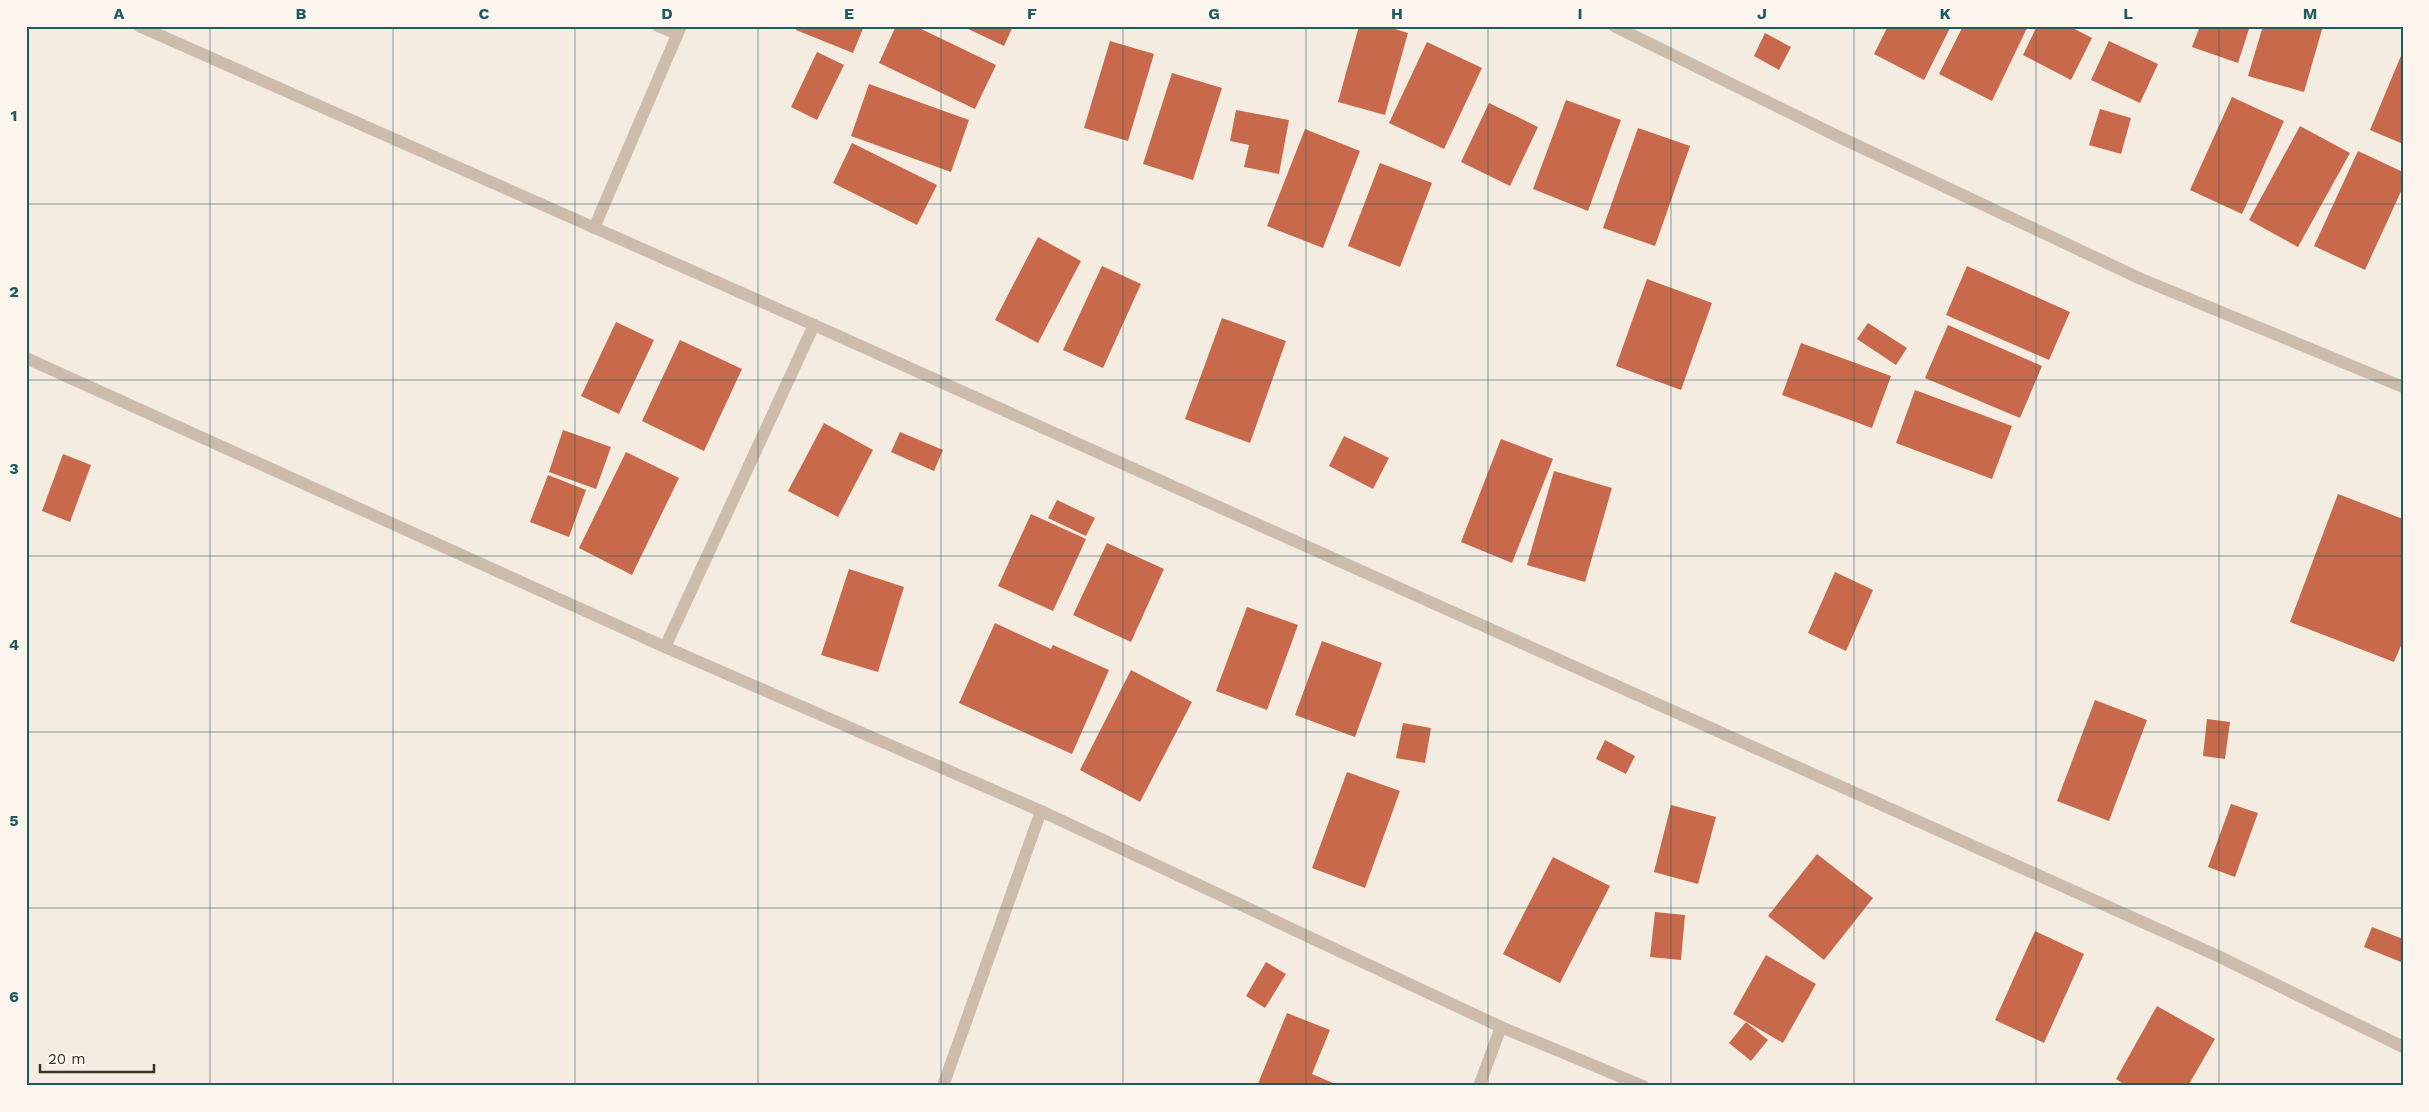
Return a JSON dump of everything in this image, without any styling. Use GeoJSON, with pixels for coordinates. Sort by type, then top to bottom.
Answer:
{"type":"FeatureCollection","features":[{"type":"Feature","properties":{"kind":"street"},"geometry":{"type":"LineString","coordinates":[[139,26],[814,325],[2218,956],[2403,1047]]}},
{"type":"Feature","properties":{"kind":"street"},"geometry":{"type":"LineString","coordinates":[[594,228],[679,30],[658,26]]}},
{"type":"Feature","properties":{"kind":"street"},"geometry":{"type":"LineString","coordinates":[[1614,26],[1837,136],[2141,280],[2403,387]]}},
{"type":"Feature","properties":{"kind":"street"},"geometry":{"type":"LineString","coordinates":[[665,647],[814,325]]}},
{"type":"Feature","properties":{"kind":"street"},"geometry":{"type":"LineString","coordinates":[[26,358],[665,647],[1041,811],[1501,1027],[1643,1086]]}},
{"type":"Feature","properties":{"kind":"street"},"geometry":{"type":"LineString","coordinates":[[943,1086],[1041,811]]}},
{"type":"Feature","properties":{"kind":"street"},"geometry":{"type":"LineString","coordinates":[[1479,1086],[1501,1027]]}},
{"type":"Feature","properties":{"kind":"building"},"geometry":{"type":"Polygon","coordinates":[[[797,26],[864,26],[853,53],[796,30],[797,26]]]}},
{"type":"Feature","properties":{"kind":"building"},"geometry":{"type":"Polygon","coordinates":[[[896,26],[915,26],[996,65],[975,109],[879,63],[896,26]]]}},
{"type":"Feature","properties":{"kind":"building"},"geometry":{"type":"Polygon","coordinates":[[[962,26],[1013,26],[1004,46],[962,26]]]}},
{"type":"Feature","properties":{"kind":"building"},"geometry":{"type":"Polygon","coordinates":[[[1359,26],[1385,26],[1408,33],[1385,115],[1338,102],[1359,26]]]}},
{"type":"Feature","properties":{"kind":"building"},"geometry":{"type":"Polygon","coordinates":[[[1888,26],[1951,26],[1924,80],[1874,54],[1888,26]]]}},
{"type":"Feature","properties":{"kind":"building"},"geometry":{"type":"Polygon","coordinates":[[[1963,26],[2028,26],[1992,101],[1939,74],[1963,26]]]}},
{"type":"Feature","properties":{"kind":"building"},"geometry":{"type":"Polygon","coordinates":[[[2037,26],[2069,26],[2092,38],[2071,80],[2023,55],[2037,26]]]}},
{"type":"Feature","properties":{"kind":"building"},"geometry":{"type":"Polygon","coordinates":[[[2200,26],[2250,26],[2238,63],[2192,47],[2200,26]]]}},
{"type":"Feature","properties":{"kind":"building"},"geometry":{"type":"Polygon","coordinates":[[[2263,26],[2323,26],[2304,92],[2248,76],[2263,26]]]}},
{"type":"Feature","properties":{"kind":"building"},"geometry":{"type":"Polygon","coordinates":[[[1765,33],[1791,47],[1779,70],[1754,56],[1765,33]]]}},
{"type":"Feature","properties":{"kind":"building"},"geometry":{"type":"Polygon","coordinates":[[[1110,41],[1154,54],[1128,141],[1084,128],[1110,41]]]}},
{"type":"Feature","properties":{"kind":"building"},"geometry":{"type":"Polygon","coordinates":[[[2109,41],[2158,64],[2140,103],[2091,80],[2109,41]]]}},
{"type":"Feature","properties":{"kind":"building"},"geometry":{"type":"Polygon","coordinates":[[[1427,42],[1482,68],[1444,149],[1389,123],[1427,42]]]}},
{"type":"Feature","properties":{"kind":"building"},"geometry":{"type":"Polygon","coordinates":[[[2403,51],[2403,144],[2370,130],[2403,51]]]}},
{"type":"Feature","properties":{"kind":"building"},"geometry":{"type":"Polygon","coordinates":[[[817,52],[844,65],[817,120],[791,107],[817,52]]]}},
{"type":"Feature","properties":{"kind":"building"},"geometry":{"type":"Polygon","coordinates":[[[1172,73],[1222,88],[1193,180],[1143,164],[1172,73]]]}},
{"type":"Feature","properties":{"kind":"building"},"geometry":{"type":"Polygon","coordinates":[[[869,84],[969,120],[951,172],[851,136],[869,84]]]}},
{"type":"Feature","properties":{"kind":"building"},"geometry":{"type":"Polygon","coordinates":[[[2232,97],[2284,121],[2242,214],[2190,190],[2232,97]]]}},
{"type":"Feature","properties":{"kind":"building"},"geometry":{"type":"Polygon","coordinates":[[[1566,100],[1621,120],[1588,211],[1533,189],[1566,100]]]}},
{"type":"Feature","properties":{"kind":"building"},"geometry":{"type":"Polygon","coordinates":[[[1489,103],[1538,127],[1510,186],[1461,162],[1489,103]]]}},
{"type":"Feature","properties":{"kind":"building"},"geometry":{"type":"Polygon","coordinates":[[[2100,109],[2131,118],[2121,154],[2089,145],[2100,109]]]}},
{"type":"Feature","properties":{"kind":"building"},"geometry":{"type":"Polygon","coordinates":[[[1236,110],[1289,120],[1279,174],[1244,167],[1249,145],[1230,141],[1236,110]]]}},
{"type":"Feature","properties":{"kind":"building"},"geometry":{"type":"Polygon","coordinates":[[[2300,126],[2350,153],[2298,247],[2249,220],[2300,126]]]}},
{"type":"Feature","properties":{"kind":"building"},"geometry":{"type":"Polygon","coordinates":[[[1638,128],[1690,146],[1655,246],[1603,228],[1638,128]]]}},
{"type":"Feature","properties":{"kind":"building"},"geometry":{"type":"Polygon","coordinates":[[[1305,129],[1360,151],[1323,248],[1267,226],[1305,129]]]}},
{"type":"Feature","properties":{"kind":"building"},"geometry":{"type":"Polygon","coordinates":[[[852,143],[937,185],[917,225],[833,183],[852,143]]]}},
{"type":"Feature","properties":{"kind":"building"},"geometry":{"type":"Polygon","coordinates":[[[2358,151],[2403,172],[2403,187],[2365,270],[2314,246],[2358,151]]]}},
{"type":"Feature","properties":{"kind":"building"},"geometry":{"type":"Polygon","coordinates":[[[1380,163],[1432,183],[1400,267],[1348,246],[1380,163]]]}},
{"type":"Feature","properties":{"kind":"building"},"geometry":{"type":"Polygon","coordinates":[[[1038,237],[1081,261],[1038,343],[995,320],[1038,237]]]}},
{"type":"Feature","properties":{"kind":"building"},"geometry":{"type":"Polygon","coordinates":[[[1102,266],[1141,284],[1103,368],[1063,350],[1102,266]]]}},
{"type":"Feature","properties":{"kind":"building"},"geometry":{"type":"Polygon","coordinates":[[[1967,266],[2070,312],[2049,360],[1946,315],[1967,266]]]}},
{"type":"Feature","properties":{"kind":"building"},"geometry":{"type":"Polygon","coordinates":[[[1647,279],[1712,303],[1681,390],[1616,366],[1647,279]]]}},
{"type":"Feature","properties":{"kind":"building"},"geometry":{"type":"Polygon","coordinates":[[[1222,318],[1286,341],[1250,443],[1185,419],[1222,318]]]}},
{"type":"Feature","properties":{"kind":"building"},"geometry":{"type":"Polygon","coordinates":[[[616,322],[654,340],[619,414],[581,396],[616,322]]]}},
{"type":"Feature","properties":{"kind":"building"},"geometry":{"type":"Polygon","coordinates":[[[1868,323],[1907,348],[1896,365],[1857,339],[1868,323]]]}},
{"type":"Feature","properties":{"kind":"building"},"geometry":{"type":"Polygon","coordinates":[[[1948,325],[2042,366],[2020,418],[1925,378],[1948,325]]]}},
{"type":"Feature","properties":{"kind":"building"},"geometry":{"type":"Polygon","coordinates":[[[680,340],[742,369],[704,451],[642,421],[680,340]]]}},
{"type":"Feature","properties":{"kind":"building"},"geometry":{"type":"Polygon","coordinates":[[[1801,343],[1891,376],[1872,428],[1782,395],[1801,343]]]}},
{"type":"Feature","properties":{"kind":"building"},"geometry":{"type":"Polygon","coordinates":[[[1915,390],[2012,426],[1992,479],[1896,443],[1915,390]]]}},
{"type":"Feature","properties":{"kind":"building"},"geometry":{"type":"Polygon","coordinates":[[[824,423],[873,450],[838,517],[788,491],[824,423]]]}},
{"type":"Feature","properties":{"kind":"building"},"geometry":{"type":"Polygon","coordinates":[[[563,430],[611,447],[596,489],[549,472],[563,430]]]}},
{"type":"Feature","properties":{"kind":"building"},"geometry":{"type":"Polygon","coordinates":[[[900,432],[943,450],[934,471],[891,452],[900,432]]]}},
{"type":"Feature","properties":{"kind":"building"},"geometry":{"type":"Polygon","coordinates":[[[1344,436],[1389,458],[1373,489],[1329,466],[1344,436]]]}},
{"type":"Feature","properties":{"kind":"building"},"geometry":{"type":"Polygon","coordinates":[[[1501,439],[1553,459],[1512,563],[1461,542],[1501,439]]]}},
{"type":"Feature","properties":{"kind":"building"},"geometry":{"type":"Polygon","coordinates":[[[626,452],[679,478],[632,575],[579,548],[626,452]]]}},
{"type":"Feature","properties":{"kind":"building"},"geometry":{"type":"Polygon","coordinates":[[[63,454],[91,465],[70,522],[42,511],[63,454]]]}},
{"type":"Feature","properties":{"kind":"building"},"geometry":{"type":"Polygon","coordinates":[[[1554,471],[1612,488],[1585,582],[1527,565],[1554,471]]]}},
{"type":"Feature","properties":{"kind":"building"},"geometry":{"type":"Polygon","coordinates":[[[548,475],[586,490],[569,537],[530,522],[548,475]]]}},
{"type":"Feature","properties":{"kind":"building"},"geometry":{"type":"Polygon","coordinates":[[[2338,494],[2403,519],[2403,641],[2394,662],[2290,622],[2338,494]]]}},
{"type":"Feature","properties":{"kind":"building"},"geometry":{"type":"Polygon","coordinates":[[[1057,500],[1095,518],[1086,536],[1048,518],[1057,500]]]}},
{"type":"Feature","properties":{"kind":"building"},"geometry":{"type":"Polygon","coordinates":[[[1031,514],[1086,539],[1053,611],[998,586],[1031,514]]]}},
{"type":"Feature","properties":{"kind":"building"},"geometry":{"type":"Polygon","coordinates":[[[1107,543],[1164,569],[1131,642],[1073,615],[1107,543]]]}},
{"type":"Feature","properties":{"kind":"building"},"geometry":{"type":"Polygon","coordinates":[[[849,569],[904,587],[878,672],[821,655],[849,569]]]}},
{"type":"Feature","properties":{"kind":"building"},"geometry":{"type":"Polygon","coordinates":[[[1835,572],[1873,590],[1846,651],[1808,633],[1835,572]]]}},
{"type":"Feature","properties":{"kind":"building"},"geometry":{"type":"Polygon","coordinates":[[[1247,607],[1298,625],[1267,710],[1216,691],[1247,607]]]}},
{"type":"Feature","properties":{"kind":"building"},"geometry":{"type":"Polygon","coordinates":[[[995,623],[1051,649],[1053,645],[1109,670],[1072,754],[959,703],[995,623]]]}},
{"type":"Feature","properties":{"kind":"building"},"geometry":{"type":"Polygon","coordinates":[[[1322,641],[1382,663],[1355,737],[1295,715],[1322,641]]]}},
{"type":"Feature","properties":{"kind":"building"},"geometry":{"type":"Polygon","coordinates":[[[1131,670],[1192,702],[1140,802],[1080,770],[1131,670]]]}},
{"type":"Feature","properties":{"kind":"building"},"geometry":{"type":"Polygon","coordinates":[[[2095,700],[2147,720],[2109,821],[2057,801],[2095,700]]]}},
{"type":"Feature","properties":{"kind":"building"},"geometry":{"type":"Polygon","coordinates":[[[2207,719],[2230,722],[2225,759],[2203,756],[2207,719]]]}},
{"type":"Feature","properties":{"kind":"building"},"geometry":{"type":"Polygon","coordinates":[[[1403,723],[1431,728],[1425,763],[1396,758],[1403,723]]]}},
{"type":"Feature","properties":{"kind":"building"},"geometry":{"type":"Polygon","coordinates":[[[1605,740],[1635,756],[1626,774],[1596,759],[1605,740]]]}},
{"type":"Feature","properties":{"kind":"building"},"geometry":{"type":"Polygon","coordinates":[[[1347,772],[1400,791],[1365,888],[1312,868],[1347,772]]]}},
{"type":"Feature","properties":{"kind":"building"},"geometry":{"type":"Polygon","coordinates":[[[2231,804],[2258,813],[2235,877],[2208,867],[2231,804]]]}},
{"type":"Feature","properties":{"kind":"building"},"geometry":{"type":"Polygon","coordinates":[[[1671,805],[1716,817],[1698,884],[1654,872],[1671,805]]]}},
{"type":"Feature","properties":{"kind":"building"},"geometry":{"type":"Polygon","coordinates":[[[1817,854],[1873,898],[1824,960],[1768,916],[1817,854]]]}},
{"type":"Feature","properties":{"kind":"building"},"geometry":{"type":"Polygon","coordinates":[[[1553,857],[1610,886],[1560,983],[1503,954],[1553,857]]]}},
{"type":"Feature","properties":{"kind":"building"},"geometry":{"type":"Polygon","coordinates":[[[1655,912],[1685,915],[1681,960],[1650,957],[1655,912]]]}},
{"type":"Feature","properties":{"kind":"building"},"geometry":{"type":"Polygon","coordinates":[[[2372,927],[2403,939],[2401,962],[2364,947],[2372,927]]]}},
{"type":"Feature","properties":{"kind":"building"},"geometry":{"type":"Polygon","coordinates":[[[2035,931],[2084,954],[2044,1043],[1995,1020],[2035,931]]]}},
{"type":"Feature","properties":{"kind":"building"},"geometry":{"type":"Polygon","coordinates":[[[1766,955],[1816,984],[1783,1043],[1733,1014],[1766,955]]]}},
{"type":"Feature","properties":{"kind":"building"},"geometry":{"type":"Polygon","coordinates":[[[1266,962],[1286,974],[1265,1008],[1246,996],[1266,962]]]}},
{"type":"Feature","properties":{"kind":"building"},"geometry":{"type":"Polygon","coordinates":[[[2157,1006],[2215,1039],[2188,1086],[2127,1086],[2116,1079],[2157,1006]]]}},
{"type":"Feature","properties":{"kind":"building"},"geometry":{"type":"Polygon","coordinates":[[[1287,1013],[1330,1030],[1312,1074],[1340,1086],[1257,1086],[1287,1013]]]}},
{"type":"Feature","properties":{"kind":"building"},"geometry":{"type":"Polygon","coordinates":[[[1746,1022],[1768,1040],[1751,1061],[1729,1043],[1746,1022]]]}}]}
